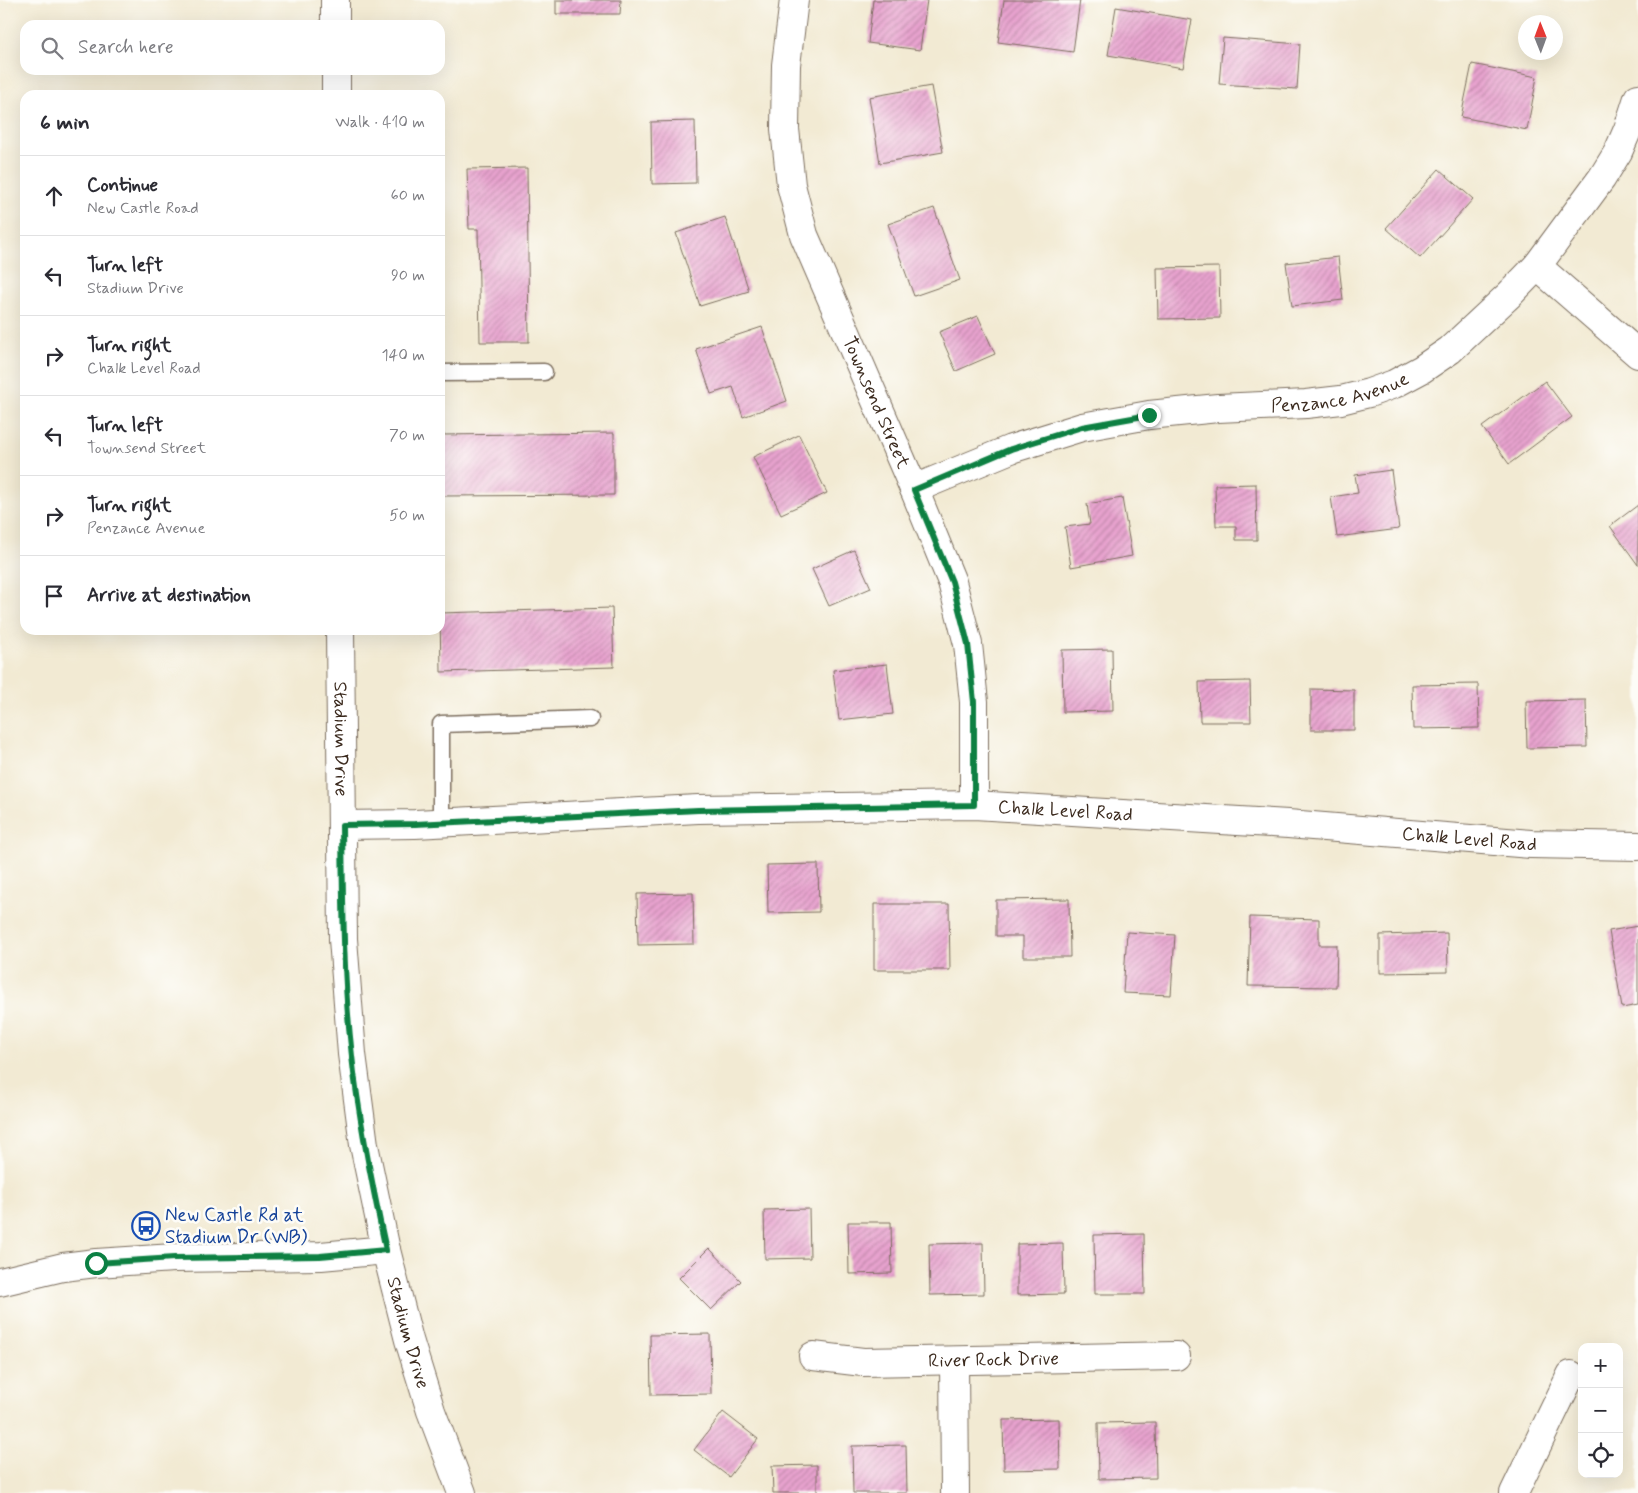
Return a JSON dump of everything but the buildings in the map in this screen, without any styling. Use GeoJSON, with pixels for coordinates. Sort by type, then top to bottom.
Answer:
{"type":"FeatureCollection","features":[{"type":"Feature","properties":{"kind":"street"},"geometry":{"type":"LineString","coordinates":[[335,0],[335,20]]}},
{"type":"Feature","properties":{"kind":"street","name":"Townsend Street"},"geometry":{"type":"LineString","coordinates":[[794,0],[786,65],[785,129],[791,185],[804,235],[952,582],[968,644],[974,702],[974,805]]}},
{"type":"Feature","properties":{"kind":"street"},"geometry":{"type":"LineString","coordinates":[[336,75],[336,90]]}},
{"type":"Feature","properties":{"kind":"street","name":"Penzance Avenue"},"geometry":{"type":"LineString","coordinates":[[914,490],[1011,449],[1082,427],[1149,415],[1218,408],[1306,404],[1341,400],[1394,384],[1422,369],[1450,350],[1537,266],[1602,178],[1618,152],[1638,98]]}},
{"type":"Feature","properties":{"kind":"street"},"geometry":{"type":"LineString","coordinates":[[1537,266],[1638,354]]}},
{"type":"Feature","properties":{"kind":"street","name":"Stadium Drive"},"geometry":{"type":"LineString","coordinates":[[340,635],[343,939],[352,1054],[364,1145],[386,1250],[409,1340],[431,1412],[462,1493]]}},
{"type":"Feature","properties":{"kind":"street","name":"Chalk Level Road"},"geometry":{"type":"LineString","coordinates":[[342,825],[440,823],[698,810],[974,805],[1288,824],[1531,844],[1638,846]]}},
{"type":"Feature","properties":{"kind":"street"},"geometry":{"type":"LineString","coordinates":[[0,1282],[63,1267],[96,1263],[174,1258],[320,1256],[386,1250]]}},
{"type":"Feature","properties":{"kind":"street","name":"River Rock Drive"},"geometry":{"type":"LineString","coordinates":[[813,1356],[863,1362],[1176,1356]]}},
{"type":"Feature","properties":{"kind":"street"},"geometry":{"type":"LineString","coordinates":[[954,1361],[956,1493]]}},
{"type":"Feature","properties":{"kind":"street"},"geometry":{"type":"LineString","coordinates":[[1514,1493],[1571,1375]]}},
{"type":"Feature","properties":{"kind":"lane"},"geometry":{"type":"LineString","coordinates":[[445,373],[544,372]]}},
{"type":"Feature","properties":{"kind":"lane"},"geometry":{"type":"LineString","coordinates":[[440,823],[441,724],[590,719]]}},
{"type":"Feature","properties":{"kind":"place","name":"New Castle Rd at Stadium Dr (WB)"},"geometry":{"type":"Point","coordinates":[146,1226]}},
{"type":"Feature","properties":{"kind":"route"},"geometry":{"type":"LineString","coordinates":[[96,1263],[174,1258],[320,1256],[386,1250],[364,1145],[352,1054],[343,939],[342,825],[415,824],[698,810],[974,805],[974,702],[968,644],[952,582],[914,490],[1011,449],[1082,427],[1149,415]]}}]}
